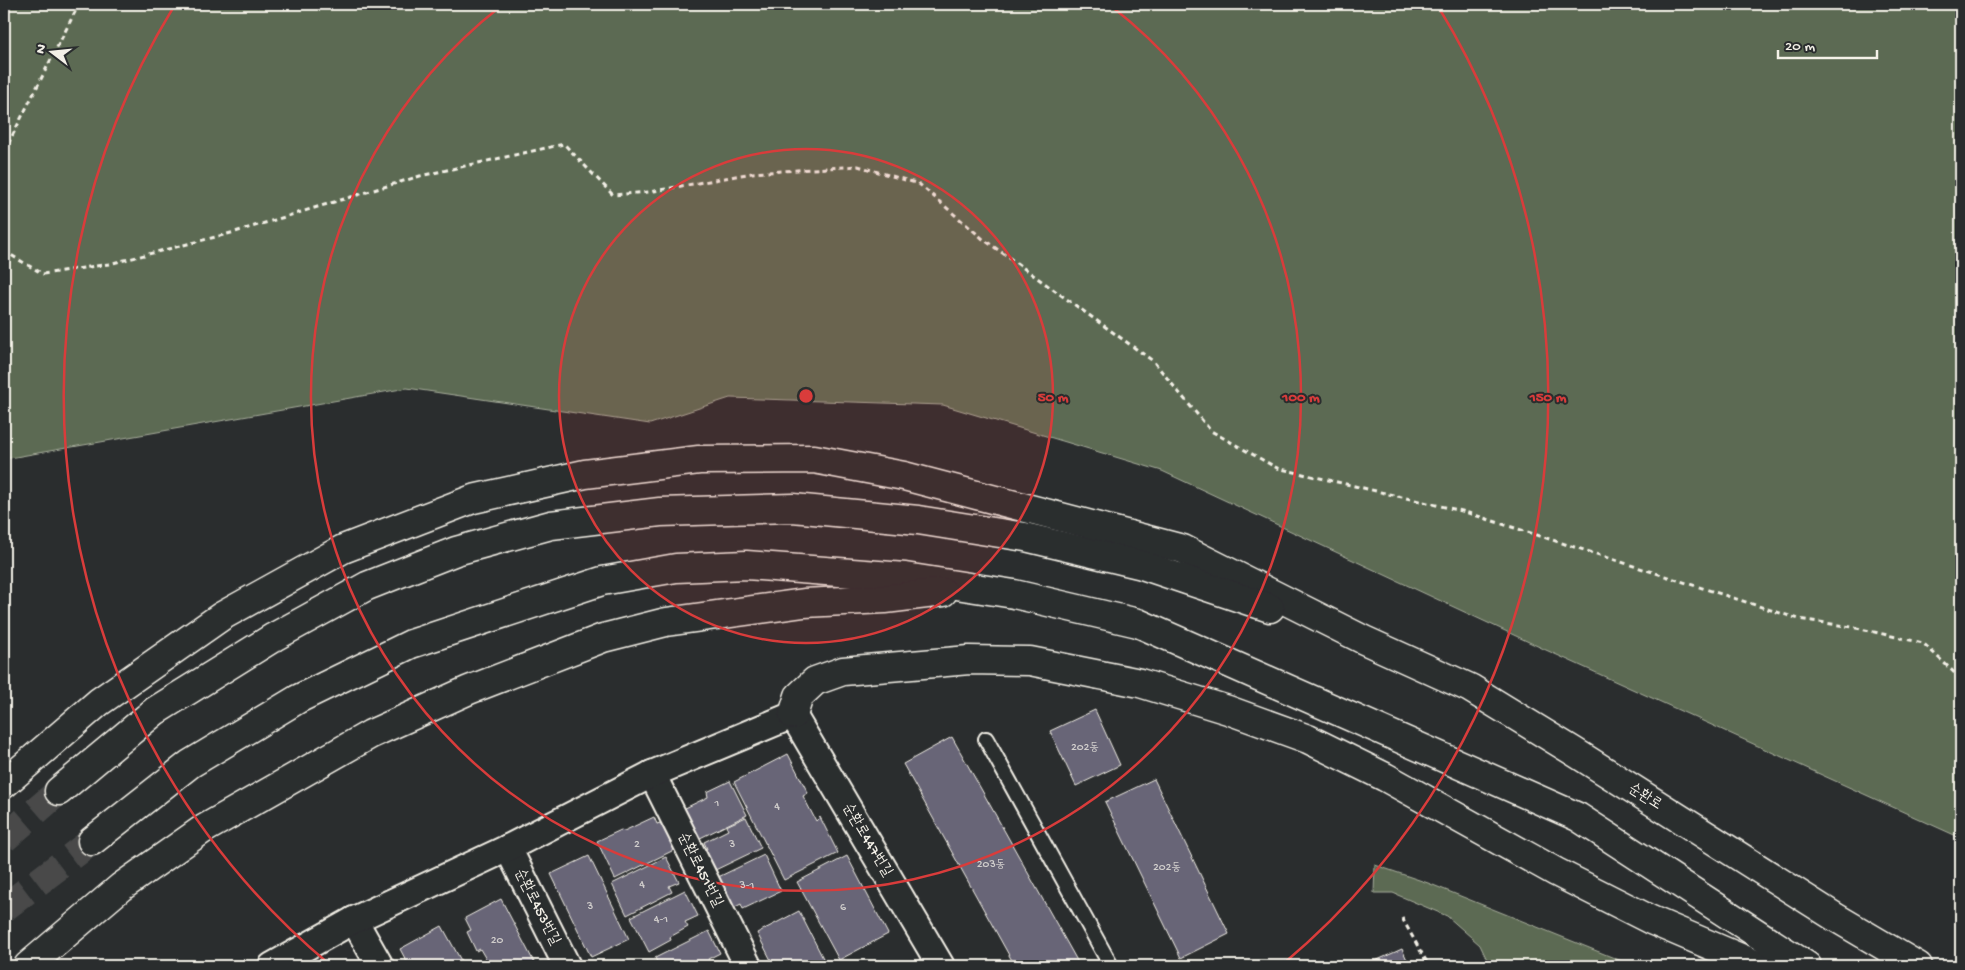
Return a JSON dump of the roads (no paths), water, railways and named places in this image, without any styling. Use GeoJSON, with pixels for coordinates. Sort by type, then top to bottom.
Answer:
{"type":"FeatureCollection","features":[{"type":"Feature","properties":{"kind":"main road"},"geometry":{"type":"LineString","coordinates":[[4,784],[99,702],[214,621],[343,549],[473,500],[585,474],[699,460],[814,459],[904,476],[1103,526],[1183,549],[1364,640]]}},
{"type":"Feature","properties":{"kind":"main road"},"geometry":{"type":"LineString","coordinates":[[59,791],[155,711],[274,637],[367,586],[456,551],[551,525],[651,513],[793,508],[918,520],[1025,538],[1142,565],[1364,640]]}},
{"type":"Feature","properties":{"kind":"main road"},"geometry":{"type":"LineString","coordinates":[[92,841],[190,764],[298,699],[411,644],[602,580],[676,568],[746,566],[905,577],[1014,594],[1138,623],[1578,817],[1807,966]]}},
{"type":"Feature","properties":{"kind":"main road"},"geometry":{"type":"LineString","coordinates":[[28,966],[120,887],[202,830],[370,734],[524,668],[603,638],[666,622],[804,603],[885,599],[979,588]]}},
{"type":"Feature","properties":{"kind":"main road","name":"순환로"},"geometry":{"type":"LineString","coordinates":[[1364,640],[1470,688],[1835,917],[1918,966]]}},
{"type":"Feature","properties":{"kind":"main road"},"geometry":{"type":"LineString","coordinates":[[793,715],[799,696],[815,681],[843,671],[969,660],[1030,662],[1140,683],[1228,710],[1308,739],[1385,777],[1556,872],[1650,920],[1760,966]]}},
{"type":"Feature","properties":{"kind":"street"},"geometry":{"type":"LineString","coordinates":[[272,966],[354,920],[508,848],[652,774],[793,715]]}},
{"type":"Feature","properties":{"kind":"street","name":"순환로447번길"},"geometry":{"type":"LineString","coordinates":[[793,715],[936,965]]}},
{"type":"Feature","properties":{"kind":"street","name":"순환로451번길"},"geometry":{"type":"LineString","coordinates":[[652,774],[748,966]]}},
{"type":"Feature","properties":{"kind":"street","name":"순환로453번길"},"geometry":{"type":"LineString","coordinates":[[508,848],[567,966]]}},
{"type":"Feature","properties":{"kind":"street"},"geometry":{"type":"LineString","coordinates":[[354,920],[380,966]]}},
{"type":"Feature","properties":{"kind":"lane"},"geometry":{"type":"LineString","coordinates":[[986,740],[1111,966]]}},
{"type":"Feature","properties":{"kind":"tunnel"},"geometry":{"type":"LineString","coordinates":[[4,839],[59,791]]}},
{"type":"Feature","properties":{"kind":"tunnel"},"geometry":{"type":"LineString","coordinates":[[4,908],[92,841]]}}]}
